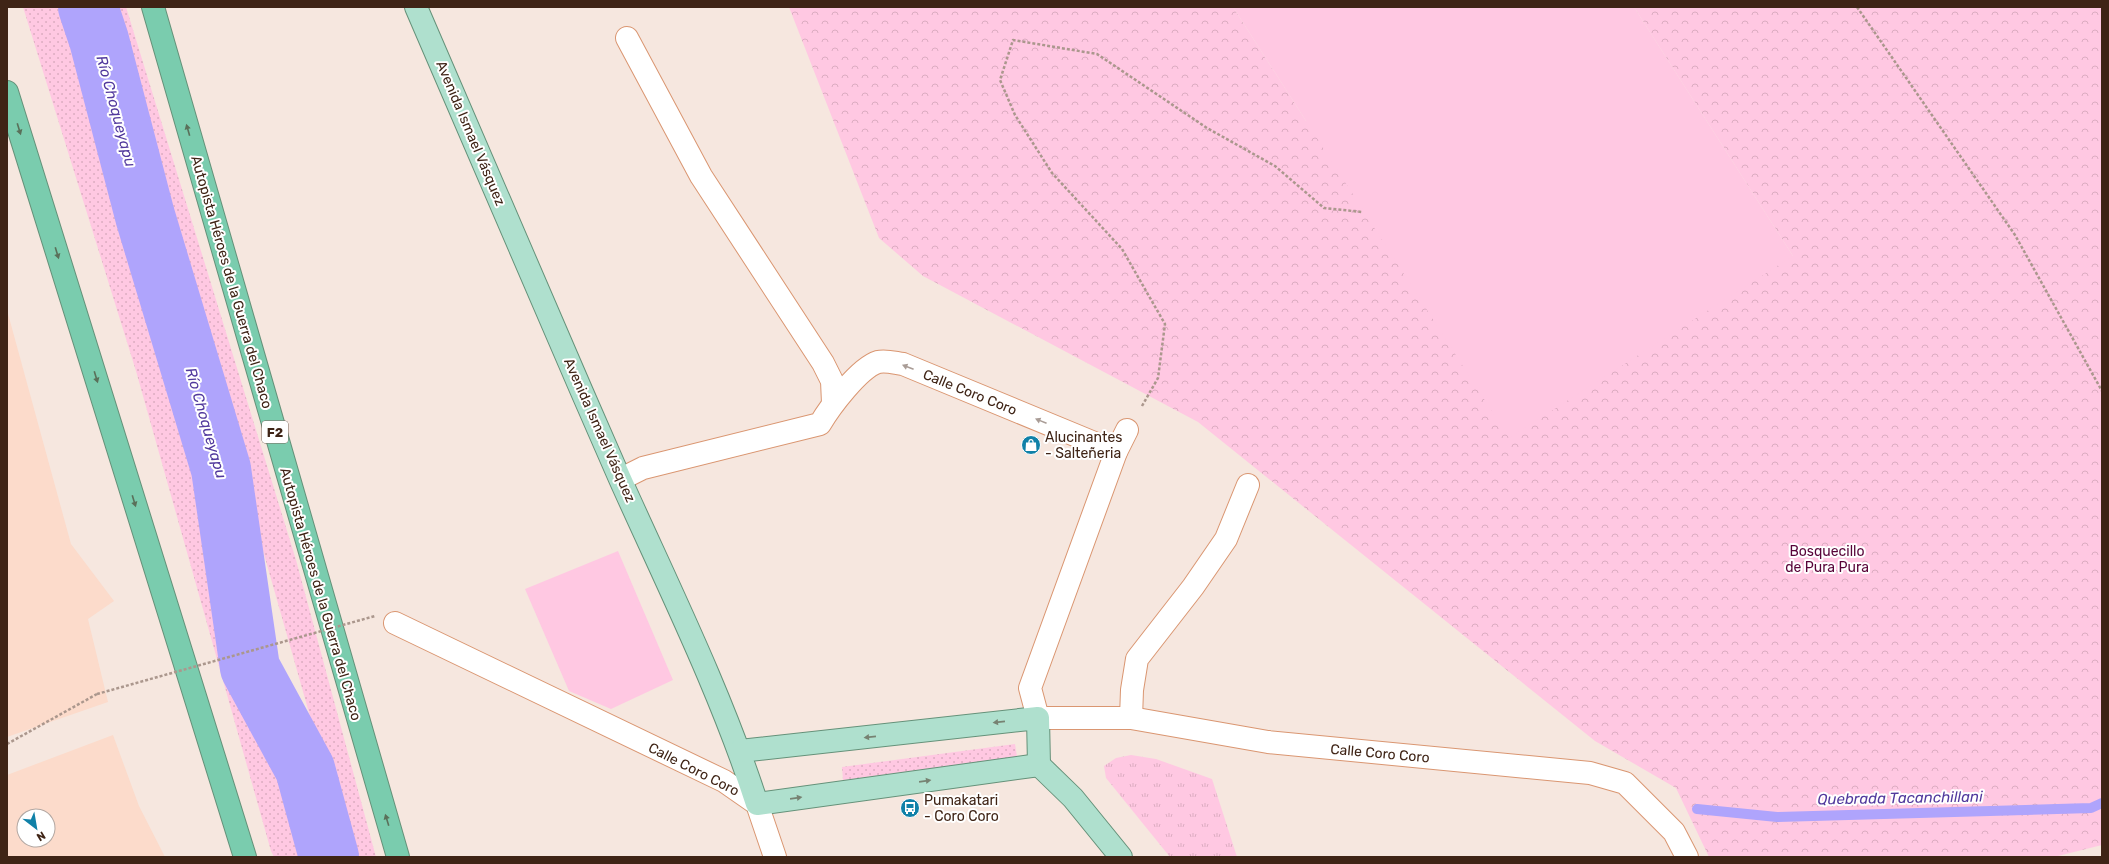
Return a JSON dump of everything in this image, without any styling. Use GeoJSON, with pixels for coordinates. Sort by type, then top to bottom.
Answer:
{"type":"FeatureCollection","features":[{"type":"Feature","properties":{"kind":"highway","name":"Autopista Héroes de la Guerra del Chaco"},"geometry":{"type":"LineString","coordinates":[[153,7],[398,857]]}},
{"type":"Feature","properties":{"kind":"highway"},"geometry":{"type":"LineString","coordinates":[[7,92],[245,857]]}},
{"type":"Feature","properties":{"kind":"main road","name":"Avenida Ismael Vásquez"},"geometry":{"type":"LineString","coordinates":[[416,7],[621,479],[706,669],[740,751],[758,804]]}},
{"type":"Feature","properties":{"kind":"main road","name":"Calle Coro Coro"},"geometry":{"type":"LineString","coordinates":[[740,751],[1038,718]]}},
{"type":"Feature","properties":{"kind":"main road"},"geometry":{"type":"LineString","coordinates":[[1038,718],[1039,765],[1073,798],[1121,857]]}},
{"type":"Feature","properties":{"kind":"main road"},"geometry":{"type":"LineString","coordinates":[[758,804],[1039,765]]}},
{"type":"Feature","properties":{"kind":"street"},"geometry":{"type":"LineString","coordinates":[[627,38],[701,176],[823,363],[832,381],[833,403]]}},
{"type":"Feature","properties":{"kind":"street","name":"Calle Coro Coro"},"geometry":{"type":"LineString","coordinates":[[621,479],[644,468],[820,424],[833,403],[868,367],[878,362],[902,364],[1116,452]]}},
{"type":"Feature","properties":{"kind":"street"},"geometry":{"type":"LineString","coordinates":[[1038,718],[1030,688],[1116,452],[1127,430]]}},
{"type":"Feature","properties":{"kind":"street"},"geometry":{"type":"LineString","coordinates":[[1131,718],[1132,690],[1137,659],[1193,587],[1226,539],[1248,485]]}},
{"type":"Feature","properties":{"kind":"street","name":"Calle Coro Coro"},"geometry":{"type":"LineString","coordinates":[[385,620],[724,781],[758,804]]}},
{"type":"Feature","properties":{"kind":"street","name":"Calle Coro Coro"},"geometry":{"type":"LineString","coordinates":[[1038,718],[1131,718],[1268,742],[1590,773],[1625,783],[1674,832],[1687,857]]}},
{"type":"Feature","properties":{"kind":"street","name":"Avenida Ismael Vásquez"},"geometry":{"type":"LineString","coordinates":[[758,804],[775,857]]}},
{"type":"Feature","properties":{"kind":"path"},"geometry":{"type":"LineString","coordinates":[[1857,7],[2015,235],[2102,391]]}},
{"type":"Feature","properties":{"kind":"path"},"geometry":{"type":"LineString","coordinates":[[1127,430],[1158,378],[1165,324],[1122,249],[1052,173],[1015,115],[1000,80],[1013,40],[1097,54],[1207,128],[1275,166],[1324,208],[1362,212]]}},
{"type":"Feature","properties":{"kind":"path"},"geometry":{"type":"LineString","coordinates":[[7,744],[98,694],[385,620]]}},
{"type":"Feature","properties":{"kind":"shaded area"},"geometry":{"type":"Polygon","coordinates":[[[7,310],[71,544],[114,601],[88,619],[108,702],[7,737],[7,310]]]}},
{"type":"Feature","properties":{"kind":"shaded area"},"geometry":{"type":"Polygon","coordinates":[[[113,735],[139,806],[165,857],[7,857],[7,775],[113,735]]]}},
{"type":"Feature","properties":{"kind":"green space"},"geometry":{"type":"Polygon","coordinates":[[[23,7],[66,7],[204,477],[312,857],[274,857],[271,851],[136,371],[23,7]]]}},
{"type":"Feature","properties":{"kind":"green space"},"geometry":{"type":"Polygon","coordinates":[[[101,7],[126,7],[296,560],[376,857],[350,857],[185,276],[101,7]]]}},
{"type":"Feature","properties":{"kind":"green space","name":"Bosquecillo de Pura Pura"},"geometry":{"type":"Polygon","coordinates":[[[789,7],[1233,7],[1306,121],[1793,256],[1634,7],[2102,7],[2102,845],[2054,857],[1709,857],[1676,788],[1595,741],[1198,422],[923,276],[879,238],[789,7]]]}},
{"type":"Feature","properties":{"kind":"green space"},"geometry":{"type":"Polygon","coordinates":[[[1233,7],[1634,7],[1793,256],[1509,438],[1233,7]]]}},
{"type":"Feature","properties":{"kind":"green space"},"geometry":{"type":"Polygon","coordinates":[[[618,551],[673,680],[611,709],[569,691],[525,589],[618,551]]]}},
{"type":"Feature","properties":{"kind":"green space"},"geometry":{"type":"Polygon","coordinates":[[[1015,744],[1017,757],[843,780],[842,767],[1015,744]]]}},
{"type":"Feature","properties":{"kind":"green space"},"geometry":{"type":"Polygon","coordinates":[[[1131,755],[1156,759],[1212,779],[1237,857],[1170,857],[1106,778],[1104,766],[1116,758],[1131,755]]]}},
{"type":"Feature","properties":{"kind":"waterway","name":"Río Choqueyapu"},"geometry":{"type":"LineString","coordinates":[[88,7],[99,40],[145,216],[221,469],[250,668],[305,769],[329,857]]}},
{"type":"Feature","properties":{"kind":"waterway","name":"Quebrada Tacanchillani"},"geometry":{"type":"LineString","coordinates":[[1697,809],[1777,817],[2091,808],[2102,803]]}},
{"type":"Feature","properties":{"kind":"place","name":"Alucinantes - Salteñeria"},"geometry":{"type":"Point","coordinates":[1031,445]}},
{"type":"Feature","properties":{"kind":"place","name":"Pumakatari - Coro Coro"},"geometry":{"type":"Point","coordinates":[910,808]}}]}
